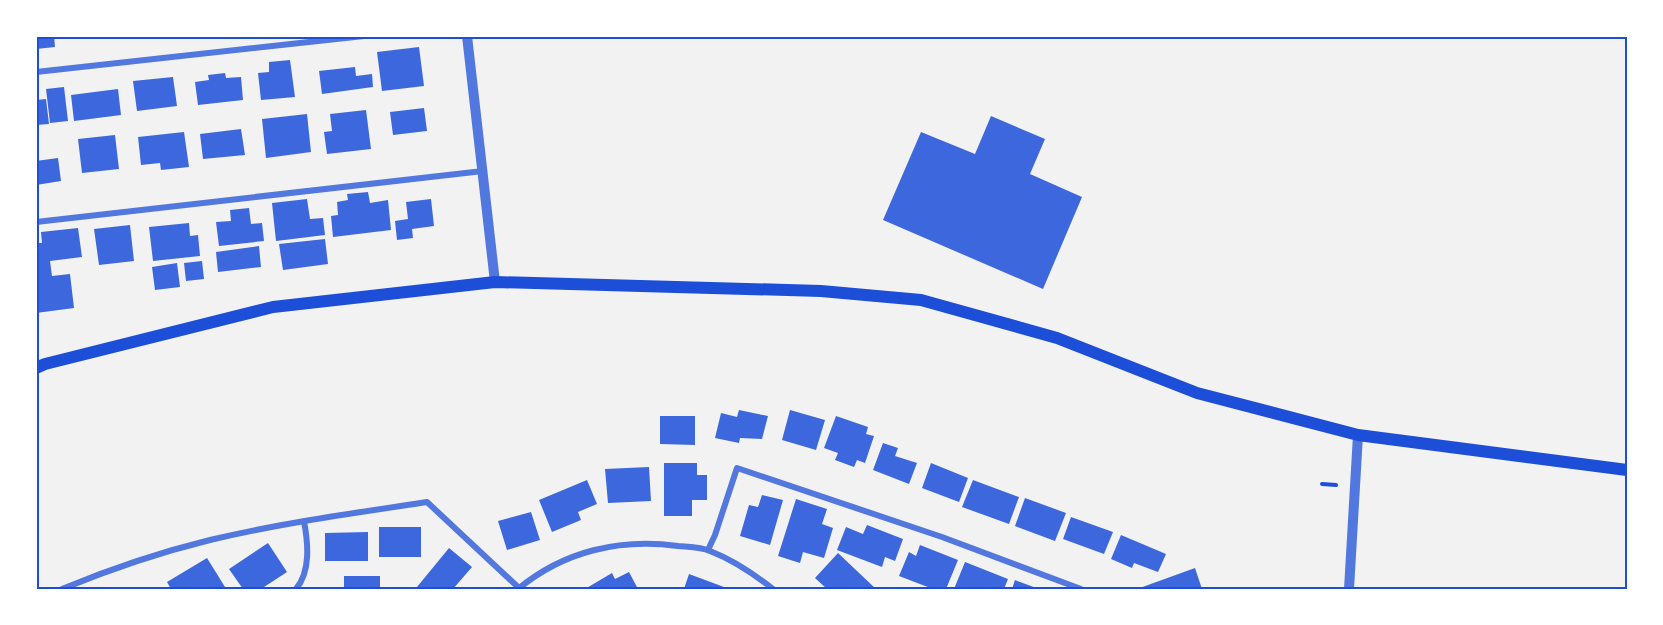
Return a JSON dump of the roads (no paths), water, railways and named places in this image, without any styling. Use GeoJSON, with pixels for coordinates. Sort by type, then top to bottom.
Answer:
{"type":"FeatureCollection","features":[{"type":"Feature","properties":{"kind":"main road"},"geometry":{"type":"LineString","coordinates":[[36,368],[273,307],[495,282],[821,291],[921,300],[1057,339],[1197,393],[1358,435],[1627,470]]}},
{"type":"Feature","properties":{"kind":"street"},"geometry":{"type":"LineString","coordinates":[[36,72],[364,36]]}},
{"type":"Feature","properties":{"kind":"street"},"geometry":{"type":"LineString","coordinates":[[467,36],[495,282]]}},
{"type":"Feature","properties":{"kind":"street"},"geometry":{"type":"LineString","coordinates":[[36,222],[483,171]]}},
{"type":"Feature","properties":{"kind":"street"},"geometry":{"type":"LineString","coordinates":[[1349,589],[1358,435]]}},
{"type":"Feature","properties":{"kind":"street"},"geometry":{"type":"LineString","coordinates":[[708,550],[716,535],[737,468],[942,537],[1081,589]]}},
{"type":"Feature","properties":{"kind":"street"},"geometry":{"type":"LineString","coordinates":[[62,589],[96,575],[208,540],[304,521],[427,502],[519,588],[560,561],[586,551],[624,544],[665,544],[708,550],[753,573],[773,589]]}},
{"type":"Feature","properties":{"kind":"street"},"geometry":{"type":"LineString","coordinates":[[296,589],[304,579],[308,543],[304,521]]}}]}
